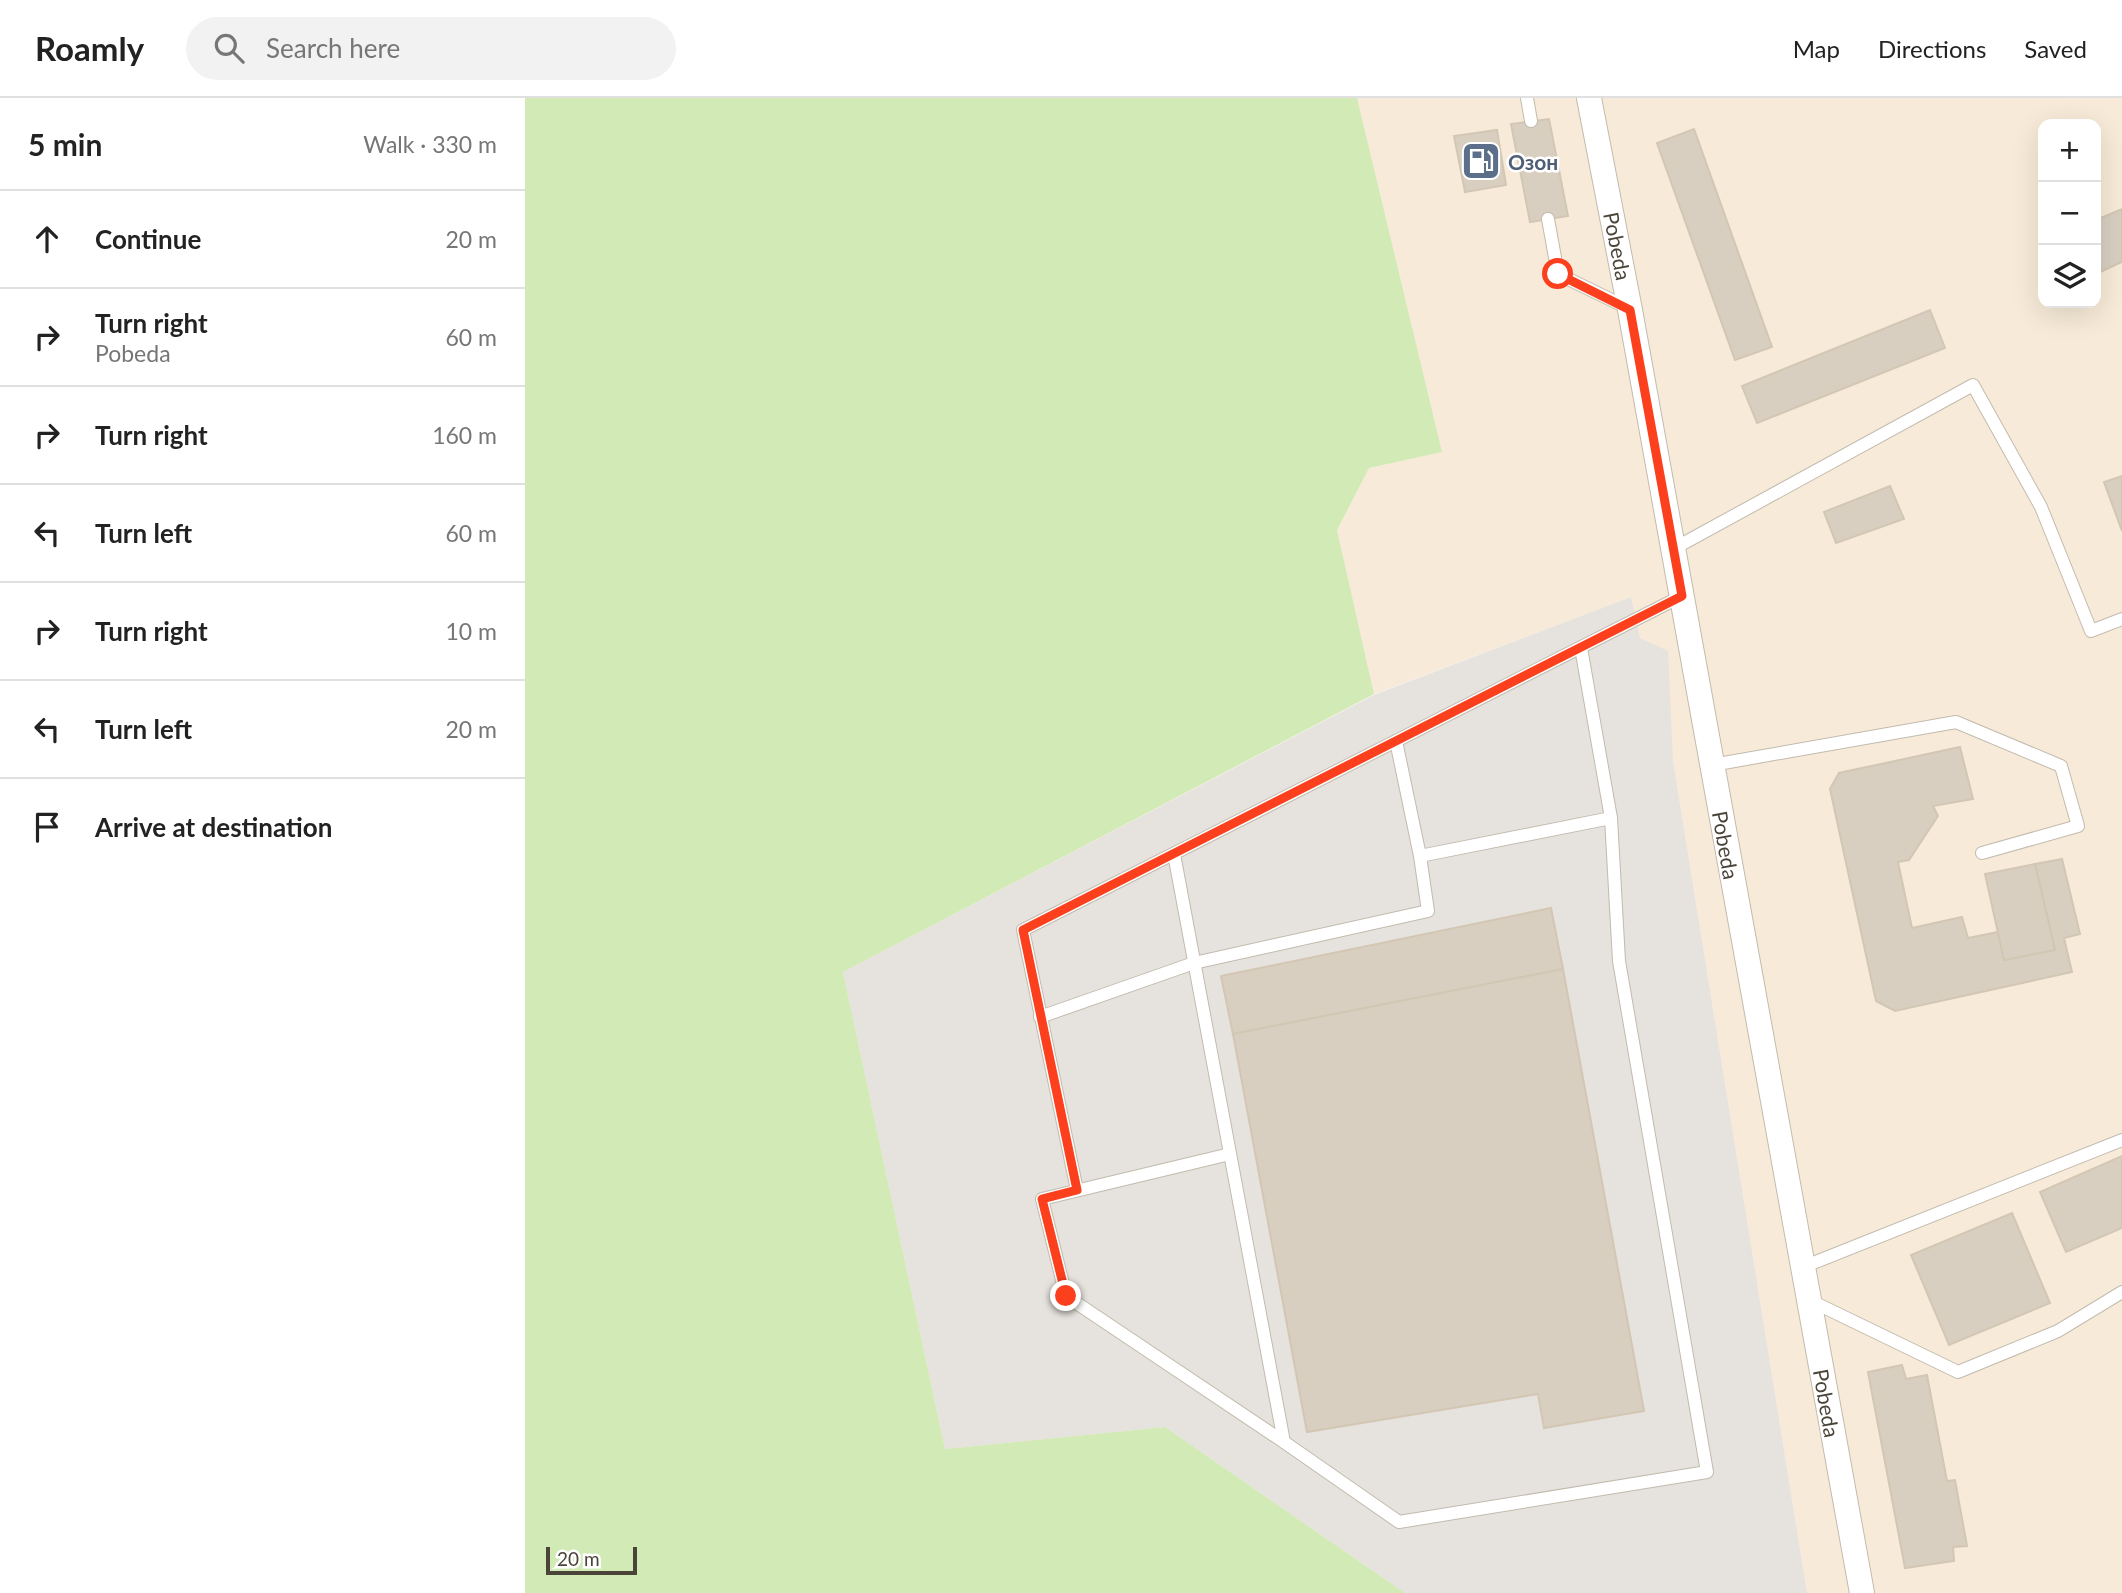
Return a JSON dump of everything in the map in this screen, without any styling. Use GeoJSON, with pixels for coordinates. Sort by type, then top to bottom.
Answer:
{"type":"FeatureCollection","features":[{"type":"Feature","properties":{"kind":"street","name":"Pobeda"},"geometry":{"type":"LineString","coordinates":[[1589,98],[1630,310],[1862,1593]]}},
{"type":"Feature","properties":{"kind":"lane"},"geometry":{"type":"LineString","coordinates":[[1527,98],[1531,121]]}},
{"type":"Feature","properties":{"kind":"lane"},"geometry":{"type":"LineString","coordinates":[[1548,219],[1558,274],[1630,310]]}},
{"type":"Feature","properties":{"kind":"lane"},"geometry":{"type":"LineString","coordinates":[[1673,549],[1973,385],[2041,507],[2091,631],[2122,619]]}},
{"type":"Feature","properties":{"kind":"lane"},"geometry":{"type":"LineString","coordinates":[[1077,1190],[1023,930],[1682,596]]}},
{"type":"Feature","properties":{"kind":"lane"},"geometry":{"type":"LineString","coordinates":[[1230,1154],[1042,1199],[1066,1296],[1399,1522],[1707,1472],[1619,961],[1611,818],[1581,648]]}},
{"type":"Feature","properties":{"kind":"lane"},"geometry":{"type":"LineString","coordinates":[[1712,765],[1956,722],[2061,766],[2078,826],[1982,853]]}},
{"type":"Feature","properties":{"kind":"lane"},"geometry":{"type":"LineString","coordinates":[[1040,1017],[1194,963],[1428,911],[1420,856],[1396,741]]}},
{"type":"Feature","properties":{"kind":"lane"},"geometry":{"type":"LineString","coordinates":[[1420,856],[1611,818]]}},
{"type":"Feature","properties":{"kind":"lane"},"geometry":{"type":"LineString","coordinates":[[1174,854],[1284,1442]]}},
{"type":"Feature","properties":{"kind":"lane"},"geometry":{"type":"LineString","coordinates":[[1803,1267],[2122,1140]]}},
{"type":"Feature","properties":{"kind":"lane"},"geometry":{"type":"LineString","coordinates":[[1809,1300],[1958,1372],[2058,1331],[2122,1292]]}},
{"type":"Feature","properties":{"kind":"shaded area"},"geometry":{"type":"Polygon","coordinates":[[[1357,98],[2122,98],[2122,1593],[1807,1593],[1673,761],[1667,652],[1640,638],[1631,597],[1374,694],[1337,530],[1369,468],[1442,452],[1357,98]]]}},
{"type":"Feature","properties":{"kind":"shaded area"},"geometry":{"type":"Polygon","coordinates":[[[1631,597],[1640,638],[1668,651],[1673,761],[1807,1593],[1405,1593],[1165,1427],[945,1449],[843,972],[1374,695],[1631,597]]]}},
{"type":"Feature","properties":{"kind":"green space"},"geometry":{"type":"Polygon","coordinates":[[[525,98],[1357,98],[1442,452],[1369,468],[1337,530],[1374,694],[843,972],[945,1449],[1165,1427],[1405,1593],[525,1593],[525,98]]]}},
{"type":"Feature","properties":{"kind":"building"},"geometry":{"type":"Polygon","coordinates":[[[1549,119],[1568,216],[1530,222],[1511,124],[1549,119]]]}},
{"type":"Feature","properties":{"kind":"building"},"geometry":{"type":"Polygon","coordinates":[[[1694,129],[1772,347],[1735,360],[1657,143],[1694,129]]]}},
{"type":"Feature","properties":{"kind":"building"},"geometry":{"type":"Polygon","coordinates":[[[1497,130],[1506,185],[1465,192],[1454,136],[1497,130]]]}},
{"type":"Feature","properties":{"kind":"building"},"geometry":{"type":"Polygon","coordinates":[[[2122,209],[2122,262],[2101,272],[2101,245],[2101,218],[2122,209]]]}},
{"type":"Feature","properties":{"kind":"building"},"geometry":{"type":"Polygon","coordinates":[[[1930,310],[1945,348],[1757,423],[1742,386],[1930,310]]]}},
{"type":"Feature","properties":{"kind":"building"},"geometry":{"type":"Polygon","coordinates":[[[2122,476],[2122,531],[2104,482],[2122,476]]]}},
{"type":"Feature","properties":{"kind":"building"},"geometry":{"type":"Polygon","coordinates":[[[1890,486],[1904,519],[1836,543],[1824,512],[1890,486]]]}},
{"type":"Feature","properties":{"kind":"building"},"geometry":{"type":"Polygon","coordinates":[[[1960,747],[1973,799],[1933,806],[1938,816],[1909,860],[1898,862],[1912,928],[1962,917],[1968,938],[1998,932],[2004,960],[2055,950],[2035,864],[2062,859],[2080,934],[2064,938],[2072,972],[1895,1011],[1876,1001],[1830,789],[1839,773],[1960,747]]]}},
{"type":"Feature","properties":{"kind":"building"},"geometry":{"type":"Polygon","coordinates":[[[2035,864],[2055,950],[2004,960],[1985,874],[2035,864]]]}},
{"type":"Feature","properties":{"kind":"building"},"geometry":{"type":"Polygon","coordinates":[[[1551,908],[1563,969],[1233,1034],[1221,976],[1551,908]]]}},
{"type":"Feature","properties":{"kind":"building"},"geometry":{"type":"Polygon","coordinates":[[[1563,969],[1644,1411],[1544,1428],[1538,1394],[1307,1432],[1233,1034],[1563,969]]]}},
{"type":"Feature","properties":{"kind":"building"},"geometry":{"type":"Polygon","coordinates":[[[2122,1156],[2122,1228],[2066,1252],[2040,1192],[2122,1156]]]}},
{"type":"Feature","properties":{"kind":"building"},"geometry":{"type":"Polygon","coordinates":[[[2012,1213],[2050,1303],[1949,1345],[1911,1255],[2012,1213]]]}},
{"type":"Feature","properties":{"kind":"building"},"geometry":{"type":"Polygon","coordinates":[[[1902,1365],[1906,1379],[1927,1375],[1947,1481],[1955,1480],[1967,1546],[1953,1547],[1954,1561],[1905,1568],[1868,1372],[1902,1365]]]}},
{"type":"Feature","properties":{"kind":"place","name":"Озон"},"geometry":{"type":"Point","coordinates":[1481,161]}},
{"type":"Feature","properties":{"kind":"route"},"geometry":{"type":"LineString","coordinates":[[1066,1296],[1042,1199],[1077,1190],[1023,930],[1682,596],[1630,310],[1558,274]]}}]}
